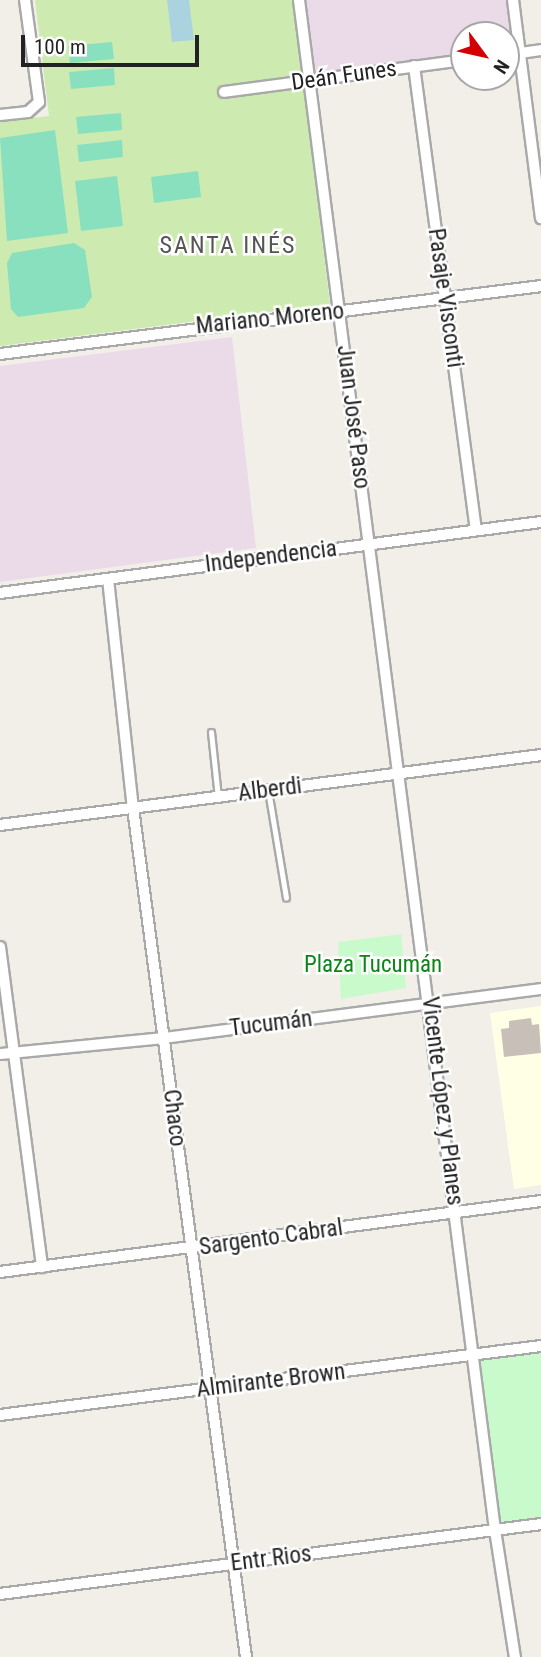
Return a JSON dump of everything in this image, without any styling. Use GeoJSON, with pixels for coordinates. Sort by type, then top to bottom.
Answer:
{"type":"FeatureCollection","features":[{"type":"Feature","properties":{"kind":"street"},"geometry":{"type":"LineString","coordinates":[[0,115],[37,108],[26,0]]}},
{"type":"Feature","properties":{"kind":"street","name":"Juan José Paso"},"geometry":{"type":"LineString","coordinates":[[299,0],[370,544]]}},
{"type":"Feature","properties":{"kind":"street"},"geometry":{"type":"LineString","coordinates":[[513,0],[516,21]]}},
{"type":"Feature","properties":{"kind":"street"},"geometry":{"type":"LineString","coordinates":[[541,50],[520,53],[541,218]]}},
{"type":"Feature","properties":{"kind":"street","name":"Deán Funes"},"geometry":{"type":"LineString","coordinates":[[224,92],[450,62]]}},
{"type":"Feature","properties":{"kind":"street","name":"Pasaje Visconti"},"geometry":{"type":"LineString","coordinates":[[414,66],[476,530]]}},
{"type":"Feature","properties":{"kind":"street","name":"Mariano Moreno"},"geometry":{"type":"LineString","coordinates":[[0,354],[541,286]]}},
{"type":"Feature","properties":{"kind":"street","name":"Independencia"},"geometry":{"type":"LineString","coordinates":[[0,593],[541,522]]}},
{"type":"Feature","properties":{"kind":"street","name":"Vicente López y Planes"},"geometry":{"type":"LineString","coordinates":[[370,544],[495,1530],[515,1657]]}},
{"type":"Feature","properties":{"kind":"street","name":"Chaco"},"geometry":{"type":"LineString","coordinates":[[108,579],[133,808],[246,1657]]}},
{"type":"Feature","properties":{"kind":"street","name":"Alberdi"},"geometry":{"type":"LineString","coordinates":[[0,825],[541,755]]}},
{"type":"Feature","properties":{"kind":"street"},"geometry":{"type":"LineString","coordinates":[[0,947],[43,1267]]}},
{"type":"Feature","properties":{"kind":"street","name":"Tucumán"},"geometry":{"type":"LineString","coordinates":[[0,1054],[164,1038],[541,989]]}},
{"type":"Feature","properties":{"kind":"street","name":"Sargento Cabral"},"geometry":{"type":"LineString","coordinates":[[0,1272],[541,1201]]}},
{"type":"Feature","properties":{"kind":"street","name":"Almirante Brown"},"geometry":{"type":"LineString","coordinates":[[0,1415],[541,1346]]}},
{"type":"Feature","properties":{"kind":"street","name":"Entr Rios"},"geometry":{"type":"LineString","coordinates":[[0,1594],[541,1524]]}},
{"type":"Feature","properties":{"kind":"lane"},"geometry":{"type":"LineString","coordinates":[[211,732],[218,797]]}},
{"type":"Feature","properties":{"kind":"lane"},"geometry":{"type":"LineString","coordinates":[[268,790],[286,898]]}},
{"type":"Feature","properties":{"kind":"shaded area"},"geometry":{"type":"Polygon","coordinates":[[[305,0],[508,0],[511,21],[450,21],[450,57],[316,74],[305,0]]]}},
{"type":"Feature","properties":{"kind":"shaded area"},"geometry":{"type":"Polygon","coordinates":[[[232,337],[256,548],[0,582],[0,366],[232,337]]]}},
{"type":"Feature","properties":{"kind":"shaded area"},"geometry":{"type":"Polygon","coordinates":[[[541,1006],[541,1185],[514,1189],[490,1013],[541,1006]]]}},
{"type":"Feature","properties":{"kind":"green space"},"geometry":{"type":"Polygon","coordinates":[[[35,0],[293,0],[330,304],[0,346],[0,122],[49,116],[35,0]]]}},
{"type":"Feature","properties":{"kind":"green space"},"geometry":{"type":"Polygon","coordinates":[[[112,42],[114,59],[70,63],[68,46],[112,42]]]}},
{"type":"Feature","properties":{"kind":"green space"},"geometry":{"type":"Polygon","coordinates":[[[114,68],[115,85],[71,89],[69,72],[114,68]]]}},
{"type":"Feature","properties":{"kind":"green space"},"geometry":{"type":"Polygon","coordinates":[[[121,113],[122,130],[78,134],[76,117],[121,113]]]}},
{"type":"Feature","properties":{"kind":"green space"},"geometry":{"type":"Polygon","coordinates":[[[55,130],[68,233],[7,241],[0,138],[55,130]]]}},
{"type":"Feature","properties":{"kind":"green space"},"geometry":{"type":"Polygon","coordinates":[[[122,140],[123,157],[79,162],[77,145],[122,140]]]}},
{"type":"Feature","properties":{"kind":"green space"},"geometry":{"type":"Polygon","coordinates":[[[198,171],[201,197],[154,203],[151,177],[198,171]]]}},
{"type":"Feature","properties":{"kind":"green space"},"geometry":{"type":"Polygon","coordinates":[[[117,176],[123,226],[81,231],[75,181],[117,176]]]}},
{"type":"Feature","properties":{"kind":"green space"},"geometry":{"type":"Polygon","coordinates":[[[74,243],[85,250],[92,297],[84,308],[18,317],[11,309],[7,263],[12,253],[74,243]]]}},
{"type":"Feature","properties":{"kind":"green space","name":"Plaza Tucumán"},"geometry":{"type":"Polygon","coordinates":[[[401,934],[406,988],[341,999],[338,942],[401,934]]]}},
{"type":"Feature","properties":{"kind":"green space"},"geometry":{"type":"Polygon","coordinates":[[[541,1346],[541,1524],[495,1530],[474,1355],[541,1346]]]}},
{"type":"Feature","properties":{"kind":"water"},"geometry":{"type":"Polygon","coordinates":[[[167,0],[189,0],[194,40],[172,42],[167,0]]]}},
{"type":"Feature","properties":{"kind":"building"},"geometry":{"type":"Polygon","coordinates":[[[531,1018],[532,1025],[539,1024],[541,1053],[504,1057],[501,1029],[509,1028],[509,1021],[531,1018]]]}},
{"type":"Feature","properties":{"kind":"district","name":"SANTA INÉS"},"geometry":{"type":"Point","coordinates":[228,246]}}]}
